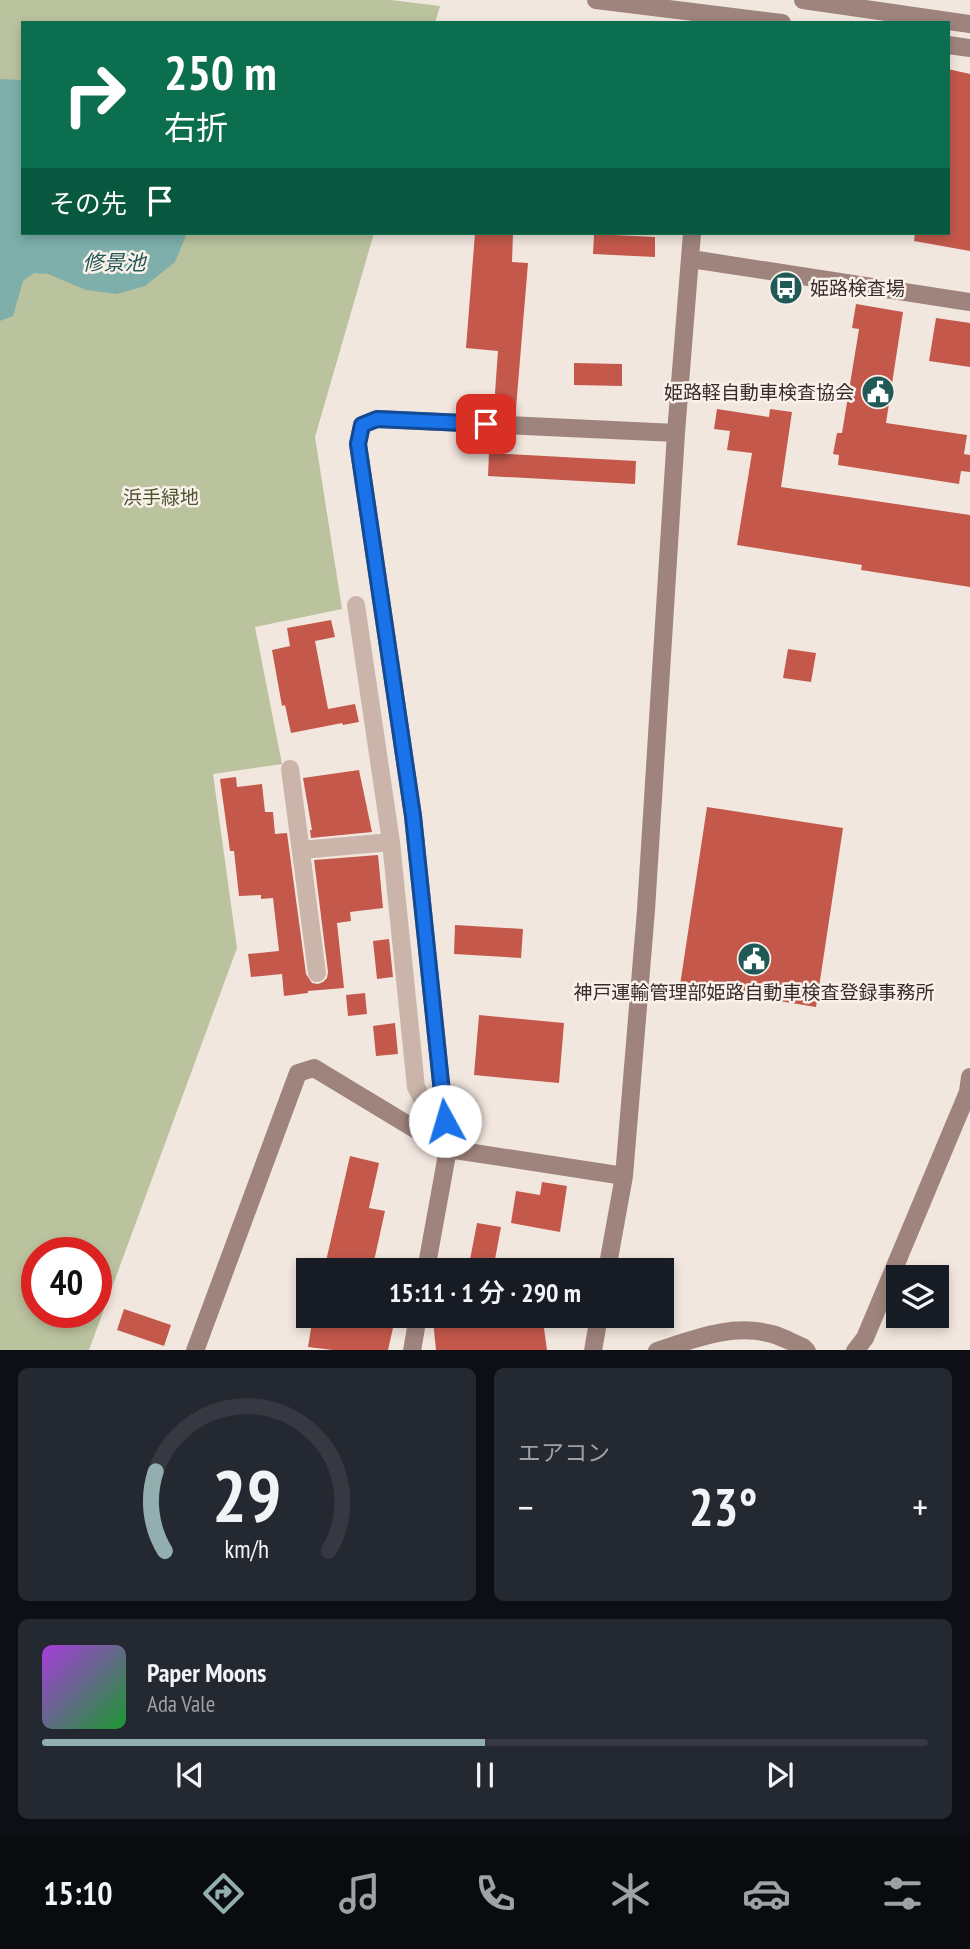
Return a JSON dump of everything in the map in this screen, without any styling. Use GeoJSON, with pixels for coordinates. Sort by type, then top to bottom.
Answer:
{"type":"FeatureCollection","features":[{"type":"Feature","properties":{"kind":"street"},"geometry":{"type":"LineString","coordinates":[[596,0],[767,21]]}},
{"type":"Feature","properties":{"kind":"street"},"geometry":{"type":"LineString","coordinates":[[803,0],[949,21]]}},
{"type":"Feature","properties":{"kind":"street"},"geometry":{"type":"LineString","coordinates":[[950,21],[970,24]]}},
{"type":"Feature","properties":{"kind":"street"},"geometry":{"type":"LineString","coordinates":[[950,45],[970,48]]}},
{"type":"Feature","properties":{"kind":"street"},"geometry":{"type":"LineString","coordinates":[[609,1258],[624,1176],[646,910],[676,432],[692,235]]}},
{"type":"Feature","properties":{"kind":"street"},"geometry":{"type":"LineString","coordinates":[[691,259],[970,302]]}},
{"type":"Feature","properties":{"kind":"street"},"geometry":{"type":"LineString","coordinates":[[428,1258],[448,1149],[413,816],[358,444],[362,425],[377,419],[676,432]]}},
{"type":"Feature","properties":{"kind":"street"},"geometry":{"type":"LineString","coordinates":[[356,605],[391,842],[416,1087],[448,1149]]}},
{"type":"Feature","properties":{"kind":"street"},"geometry":{"type":"LineString","coordinates":[[290,769],[317,973]]}},
{"type":"Feature","properties":{"kind":"street"},"geometry":{"type":"LineString","coordinates":[[301,850],[391,842]]}},
{"type":"Feature","properties":{"kind":"street"},"geometry":{"type":"LineString","coordinates":[[195,1350],[298,1073],[314,1068],[448,1149],[624,1176]]}},
{"type":"Feature","properties":{"kind":"street"},"geometry":{"type":"LineString","coordinates":[[855,1350],[865,1338],[969,1087]]}},
{"type":"Feature","properties":{"kind":"street"},"geometry":{"type":"LineString","coordinates":[[412,1350],[416,1328]]}},
{"type":"Feature","properties":{"kind":"street"},"geometry":{"type":"LineString","coordinates":[[593,1350],[597,1328]]}},
{"type":"Feature","properties":{"kind":"street"},"geometry":{"type":"LineString","coordinates":[[657,1350],[716,1332],[742,1331],[771,1334],[807,1350]]}},
{"type":"Feature","properties":{"kind":"green space","name":"浜手緑地"},"geometry":{"type":"Polygon","coordinates":[[[0,0],[391,0],[440,6],[436,21],[21,21],[21,235],[373,235],[315,437],[342,609],[255,627],[282,764],[213,774],[237,948],[112,1288],[112,1237],[21,1237],[21,1328],[97,1328],[89,1350],[0,1350],[0,0]]]}},
{"type":"Feature","properties":{"kind":"water","name":"修景池"},"geometry":{"type":"Polygon","coordinates":[[[0,79],[21,80],[21,235],[186,235],[175,262],[145,286],[117,294],[86,290],[48,274],[34,273],[23,281],[13,316],[0,321],[0,79]]]}},
{"type":"Feature","properties":{"kind":"building"},"geometry":{"type":"Polygon","coordinates":[[[950,69],[970,74],[970,251],[914,241],[915,235],[950,235],[950,69]]]}},
{"type":"Feature","properties":{"kind":"building"},"geometry":{"type":"Polygon","coordinates":[[[475,235],[513,235],[512,262],[528,263],[516,408],[494,407],[498,351],[466,348],[475,235]]]}},
{"type":"Feature","properties":{"kind":"building"},"geometry":{"type":"Polygon","coordinates":[[[594,235],[655,237],[655,257],[593,254],[594,235]]]}},
{"type":"Feature","properties":{"kind":"building"},"geometry":{"type":"Polygon","coordinates":[[[856,304],[903,312],[886,423],[967,435],[964,454],[970,455],[970,472],[961,471],[959,484],[838,465],[839,455],[833,454],[837,433],[842,433],[859,329],[852,328],[856,304]]]}},
{"type":"Feature","properties":{"kind":"building"},"geometry":{"type":"Polygon","coordinates":[[[936,318],[970,323],[970,367],[929,361],[936,318]]]}},
{"type":"Feature","properties":{"kind":"building"},"geometry":{"type":"Polygon","coordinates":[[[574,363],[622,364],[622,386],[574,385],[574,363]]]}},
{"type":"Feature","properties":{"kind":"building"},"geometry":{"type":"Polygon","coordinates":[[[717,409],[769,417],[770,409],[792,412],[781,487],[970,515],[970,587],[861,570],[862,565],[737,545],[752,453],[727,450],[730,431],[714,429],[717,409]]]}},
{"type":"Feature","properties":{"kind":"building"},"geometry":{"type":"Polygon","coordinates":[[[489,453],[636,461],[635,484],[488,476],[489,453]]]}},
{"type":"Feature","properties":{"kind":"building"},"geometry":{"type":"Polygon","coordinates":[[[331,620],[335,637],[315,641],[328,709],[355,704],[359,722],[291,733],[285,705],[282,706],[272,650],[290,646],[287,628],[331,620]]]}},
{"type":"Feature","properties":{"kind":"building"},"geometry":{"type":"Polygon","coordinates":[[[788,649],[816,653],[811,682],[783,678],[788,649]]]}},
{"type":"Feature","properties":{"kind":"building"},"geometry":{"type":"Polygon","coordinates":[[[359,770],[372,832],[311,838],[303,778],[359,770]]]}},
{"type":"Feature","properties":{"kind":"building"},"geometry":{"type":"Polygon","coordinates":[[[236,777],[237,787],[262,784],[265,812],[273,812],[275,834],[287,833],[306,974],[312,983],[323,982],[328,972],[314,860],[378,855],[383,908],[350,912],[351,921],[337,923],[344,988],[284,996],[282,974],[251,977],[248,954],[279,951],[273,898],[261,899],[261,895],[239,896],[234,851],[230,851],[220,779],[236,777]]]}},
{"type":"Feature","properties":{"kind":"building"},"geometry":{"type":"Polygon","coordinates":[[[707,807],[843,828],[816,1007],[680,985],[707,807]]]}},
{"type":"Feature","properties":{"kind":"building"},"geometry":{"type":"Polygon","coordinates":[[[455,925],[523,929],[521,958],[454,954],[455,925]]]}},
{"type":"Feature","properties":{"kind":"building"},"geometry":{"type":"Polygon","coordinates":[[[389,939],[393,977],[377,979],[373,941],[389,939]]]}},
{"type":"Feature","properties":{"kind":"building"},"geometry":{"type":"Polygon","coordinates":[[[365,993],[367,1014],[348,1016],[346,995],[365,993]]]}},
{"type":"Feature","properties":{"kind":"building"},"geometry":{"type":"Polygon","coordinates":[[[479,1015],[564,1023],[559,1083],[474,1075],[479,1015]]]}},
{"type":"Feature","properties":{"kind":"building"},"geometry":{"type":"Polygon","coordinates":[[[395,1023],[398,1054],[376,1056],[373,1026],[395,1023]]]}},
{"type":"Feature","properties":{"kind":"building"},"geometry":{"type":"Polygon","coordinates":[[[350,1156],[379,1163],[369,1208],[385,1211],[375,1258],[327,1258],[350,1156]]]}},
{"type":"Feature","properties":{"kind":"building"},"geometry":{"type":"Polygon","coordinates":[[[542,1182],[567,1186],[560,1232],[511,1223],[516,1191],[540,1195],[542,1182]]]}},
{"type":"Feature","properties":{"kind":"building"},"geometry":{"type":"Polygon","coordinates":[[[477,1223],[501,1227],[495,1258],[470,1258],[477,1223]]]}},
{"type":"Feature","properties":{"kind":"building"},"geometry":{"type":"Polygon","coordinates":[[[124,1309],[171,1325],[164,1346],[117,1330],[124,1309]]]}},
{"type":"Feature","properties":{"kind":"building"},"geometry":{"type":"Polygon","coordinates":[[[311,1328],[393,1328],[388,1350],[308,1347],[311,1328]]]}},
{"type":"Feature","properties":{"kind":"building"},"geometry":{"type":"Polygon","coordinates":[[[434,1328],[544,1328],[547,1350],[436,1350],[434,1328]]]}},
{"type":"Feature","properties":{"kind":"place","name":"姫路検査場"},"geometry":{"type":"Point","coordinates":[786,288]}},
{"type":"Feature","properties":{"kind":"place","name":"姫路軽自動車検査協会"},"geometry":{"type":"Point","coordinates":[878,392]}},
{"type":"Feature","properties":{"kind":"place","name":"神戸運輸管理部姫路自動車検査登録事務所"},"geometry":{"type":"Point","coordinates":[754,959]}},
{"type":"Feature","properties":{"kind":"route"},"geometry":{"type":"LineString","coordinates":[[445,1121],[413,816],[358,444],[362,425],[377,419],[486,424]]}}]}
